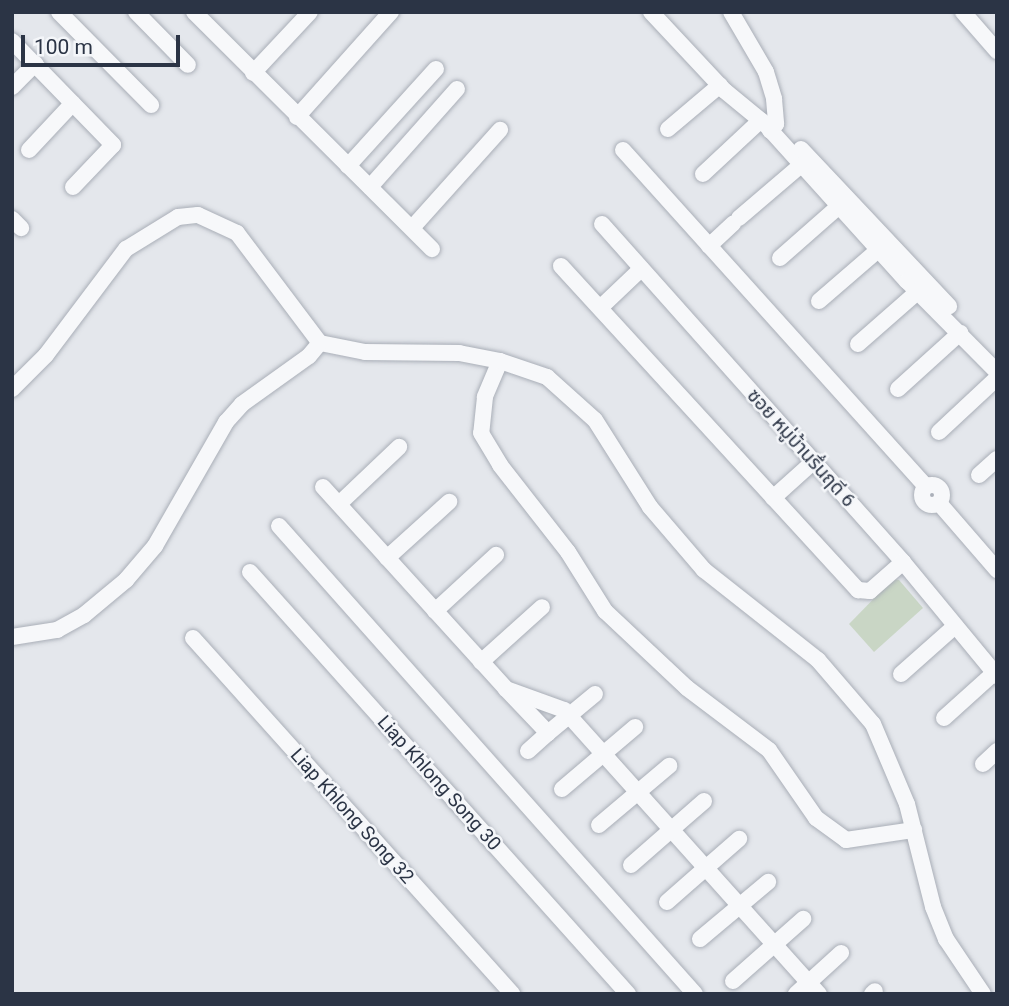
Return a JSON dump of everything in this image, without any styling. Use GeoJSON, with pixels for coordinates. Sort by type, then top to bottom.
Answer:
{"type":"FeatureCollection","features":[{"type":"Feature","properties":{"kind":"street"},"geometry":{"type":"LineString","coordinates":[[60,12],[151,105]]}},
{"type":"Feature","properties":{"kind":"street"},"geometry":{"type":"LineString","coordinates":[[135,12],[188,65]]}},
{"type":"Feature","properties":{"kind":"street"},"geometry":{"type":"LineString","coordinates":[[194,12],[432,249]]}},
{"type":"Feature","properties":{"kind":"street"},"geometry":{"type":"LineString","coordinates":[[253,73],[310,12]]}},
{"type":"Feature","properties":{"kind":"street"},"geometry":{"type":"LineString","coordinates":[[297,117],[391,12]]}},
{"type":"Feature","properties":{"kind":"street"},"geometry":{"type":"LineString","coordinates":[[651,12],[720,85],[768,124],[997,372]]}},
{"type":"Feature","properties":{"kind":"street"},"geometry":{"type":"LineString","coordinates":[[731,12],[766,72],[768,124],[801,165],[843,203],[878,250],[997,356]]}},
{"type":"Feature","properties":{"kind":"street"},"geometry":{"type":"LineString","coordinates":[[963,12],[997,51]]}},
{"type":"Feature","properties":{"kind":"street"},"geometry":{"type":"LineString","coordinates":[[12,41],[113,145],[73,187]]}},
{"type":"Feature","properties":{"kind":"street"},"geometry":{"type":"LineString","coordinates":[[12,87],[35,64]]}},
{"type":"Feature","properties":{"kind":"street"},"geometry":{"type":"LineString","coordinates":[[348,166],[436,69]]}},
{"type":"Feature","properties":{"kind":"street"},"geometry":{"type":"LineString","coordinates":[[668,129],[720,85]]}},
{"type":"Feature","properties":{"kind":"street"},"geometry":{"type":"LineString","coordinates":[[370,187],[457,89]]}},
{"type":"Feature","properties":{"kind":"street"},"geometry":{"type":"LineString","coordinates":[[29,150],[73,103]]}},
{"type":"Feature","properties":{"kind":"street"},"geometry":{"type":"LineString","coordinates":[[703,174],[768,124]]}},
{"type":"Feature","properties":{"kind":"street"},"geometry":{"type":"LineString","coordinates":[[412,228],[500,130]]}},
{"type":"Feature","properties":{"kind":"street"},"geometry":{"type":"LineString","coordinates":[[623,150],[926,487],[934,485],[942,491],[939,503],[997,570]]}},
{"type":"Feature","properties":{"kind":"street"},"geometry":{"type":"LineString","coordinates":[[709,246],[801,165]]}},
{"type":"Feature","properties":{"kind":"street"},"geometry":{"type":"LineString","coordinates":[[780,258],[843,203]]}},
{"type":"Feature","properties":{"kind":"street"},"geometry":{"type":"LineString","coordinates":[[12,389],[46,355],[126,249],[178,217],[198,215],[237,233],[320,343],[365,352],[459,353],[500,361],[547,377],[574,397],[596,420],[650,507],[704,570],[818,660],[844,687],[886,747],[914,830],[942,929],[983,994]]}},
{"type":"Feature","properties":{"kind":"street","name":"ซอย หมู่บ้านรื่นฤดี 6"},"geometry":{"type":"LineString","coordinates":[[602,224],[903,562],[995,674]]}},
{"type":"Feature","properties":{"kind":"street"},"geometry":{"type":"LineString","coordinates":[[819,301],[878,250]]}},
{"type":"Feature","properties":{"kind":"street"},"geometry":{"type":"LineString","coordinates":[[561,266],[861,592],[870,591],[903,562]]}},
{"type":"Feature","properties":{"kind":"street"},"geometry":{"type":"LineString","coordinates":[[600,308],[641,269]]}},
{"type":"Feature","properties":{"kind":"street"},"geometry":{"type":"LineString","coordinates":[[858,344],[922,288]]}},
{"type":"Feature","properties":{"kind":"street"},"geometry":{"type":"LineString","coordinates":[[898,389],[960,332]]}},
{"type":"Feature","properties":{"kind":"street"},"geometry":{"type":"LineString","coordinates":[[12,637],[57,630],[84,615],[126,580],[155,546],[226,422],[242,404],[309,356],[320,343]]}},
{"type":"Feature","properties":{"kind":"street"},"geometry":{"type":"LineString","coordinates":[[500,361],[485,397],[481,433],[500,465],[568,552],[605,611],[678,680],[769,750],[817,818],[846,840],[914,830]]}},
{"type":"Feature","properties":{"kind":"street"},"geometry":{"type":"LineString","coordinates":[[939,432],[997,378]]}},
{"type":"Feature","properties":{"kind":"street"},"geometry":{"type":"LineString","coordinates":[[339,504],[399,447]]}},
{"type":"Feature","properties":{"kind":"street"},"geometry":{"type":"LineString","coordinates":[[979,475],[997,459]]}},
{"type":"Feature","properties":{"kind":"street"},"geometry":{"type":"LineString","coordinates":[[773,498],[813,461]]}},
{"type":"Feature","properties":{"kind":"street"},"geometry":{"type":"LineString","coordinates":[[323,487],[548,733]]}},
{"type":"Feature","properties":{"kind":"street"},"geometry":{"type":"LineString","coordinates":[[387,558],[449,502]]}},
{"type":"Feature","properties":{"kind":"street"},"geometry":{"type":"LineString","coordinates":[[279,526],[695,994]]}},
{"type":"Feature","properties":{"kind":"street"},"geometry":{"type":"LineString","coordinates":[[435,611],[496,555]]}},
{"type":"Feature","properties":{"kind":"street","name":"Liap Khlong Song 30"},"geometry":{"type":"LineString","coordinates":[[250,572],[628,994]]}},
{"type":"Feature","properties":{"kind":"street"},"geometry":{"type":"LineString","coordinates":[[481,662],[542,607]]}},
{"type":"Feature","properties":{"kind":"street"},"geometry":{"type":"LineString","coordinates":[[901,674],[954,627]]}},
{"type":"Feature","properties":{"kind":"street","name":"Liap Khlong Song 32"},"geometry":{"type":"LineString","coordinates":[[193,638],[512,994]]}},
{"type":"Feature","properties":{"kind":"street"},"geometry":{"type":"LineString","coordinates":[[944,718],[995,674]]}},
{"type":"Feature","properties":{"kind":"street"},"geometry":{"type":"LineString","coordinates":[[506,689],[535,696],[569,716],[814,988]]}},
{"type":"Feature","properties":{"kind":"street"},"geometry":{"type":"LineString","coordinates":[[528,751],[595,694]]}},
{"type":"Feature","properties":{"kind":"street"},"geometry":{"type":"LineString","coordinates":[[562,789],[635,727]]}},
{"type":"Feature","properties":{"kind":"street"},"geometry":{"type":"LineString","coordinates":[[983,765],[997,751]]}},
{"type":"Feature","properties":{"kind":"street"},"geometry":{"type":"LineString","coordinates":[[599,825],[669,766]]}},
{"type":"Feature","properties":{"kind":"street"},"geometry":{"type":"LineString","coordinates":[[631,865],[704,801]]}},
{"type":"Feature","properties":{"kind":"street"},"geometry":{"type":"LineString","coordinates":[[667,902],[738,839]]}},
{"type":"Feature","properties":{"kind":"street"},"geometry":{"type":"LineString","coordinates":[[700,939],[768,882]]}},
{"type":"Feature","properties":{"kind":"street"},"geometry":{"type":"LineString","coordinates":[[733,981],[803,919]]}},
{"type":"Feature","properties":{"kind":"street"},"geometry":{"type":"LineString","coordinates":[[796,994],[814,988],[841,953]]}},
{"type":"Feature","properties":{"kind":"green space"},"geometry":{"type":"Polygon","coordinates":[[[893,579],[899,580],[923,608],[874,652],[849,624],[893,579]]]}}]}
